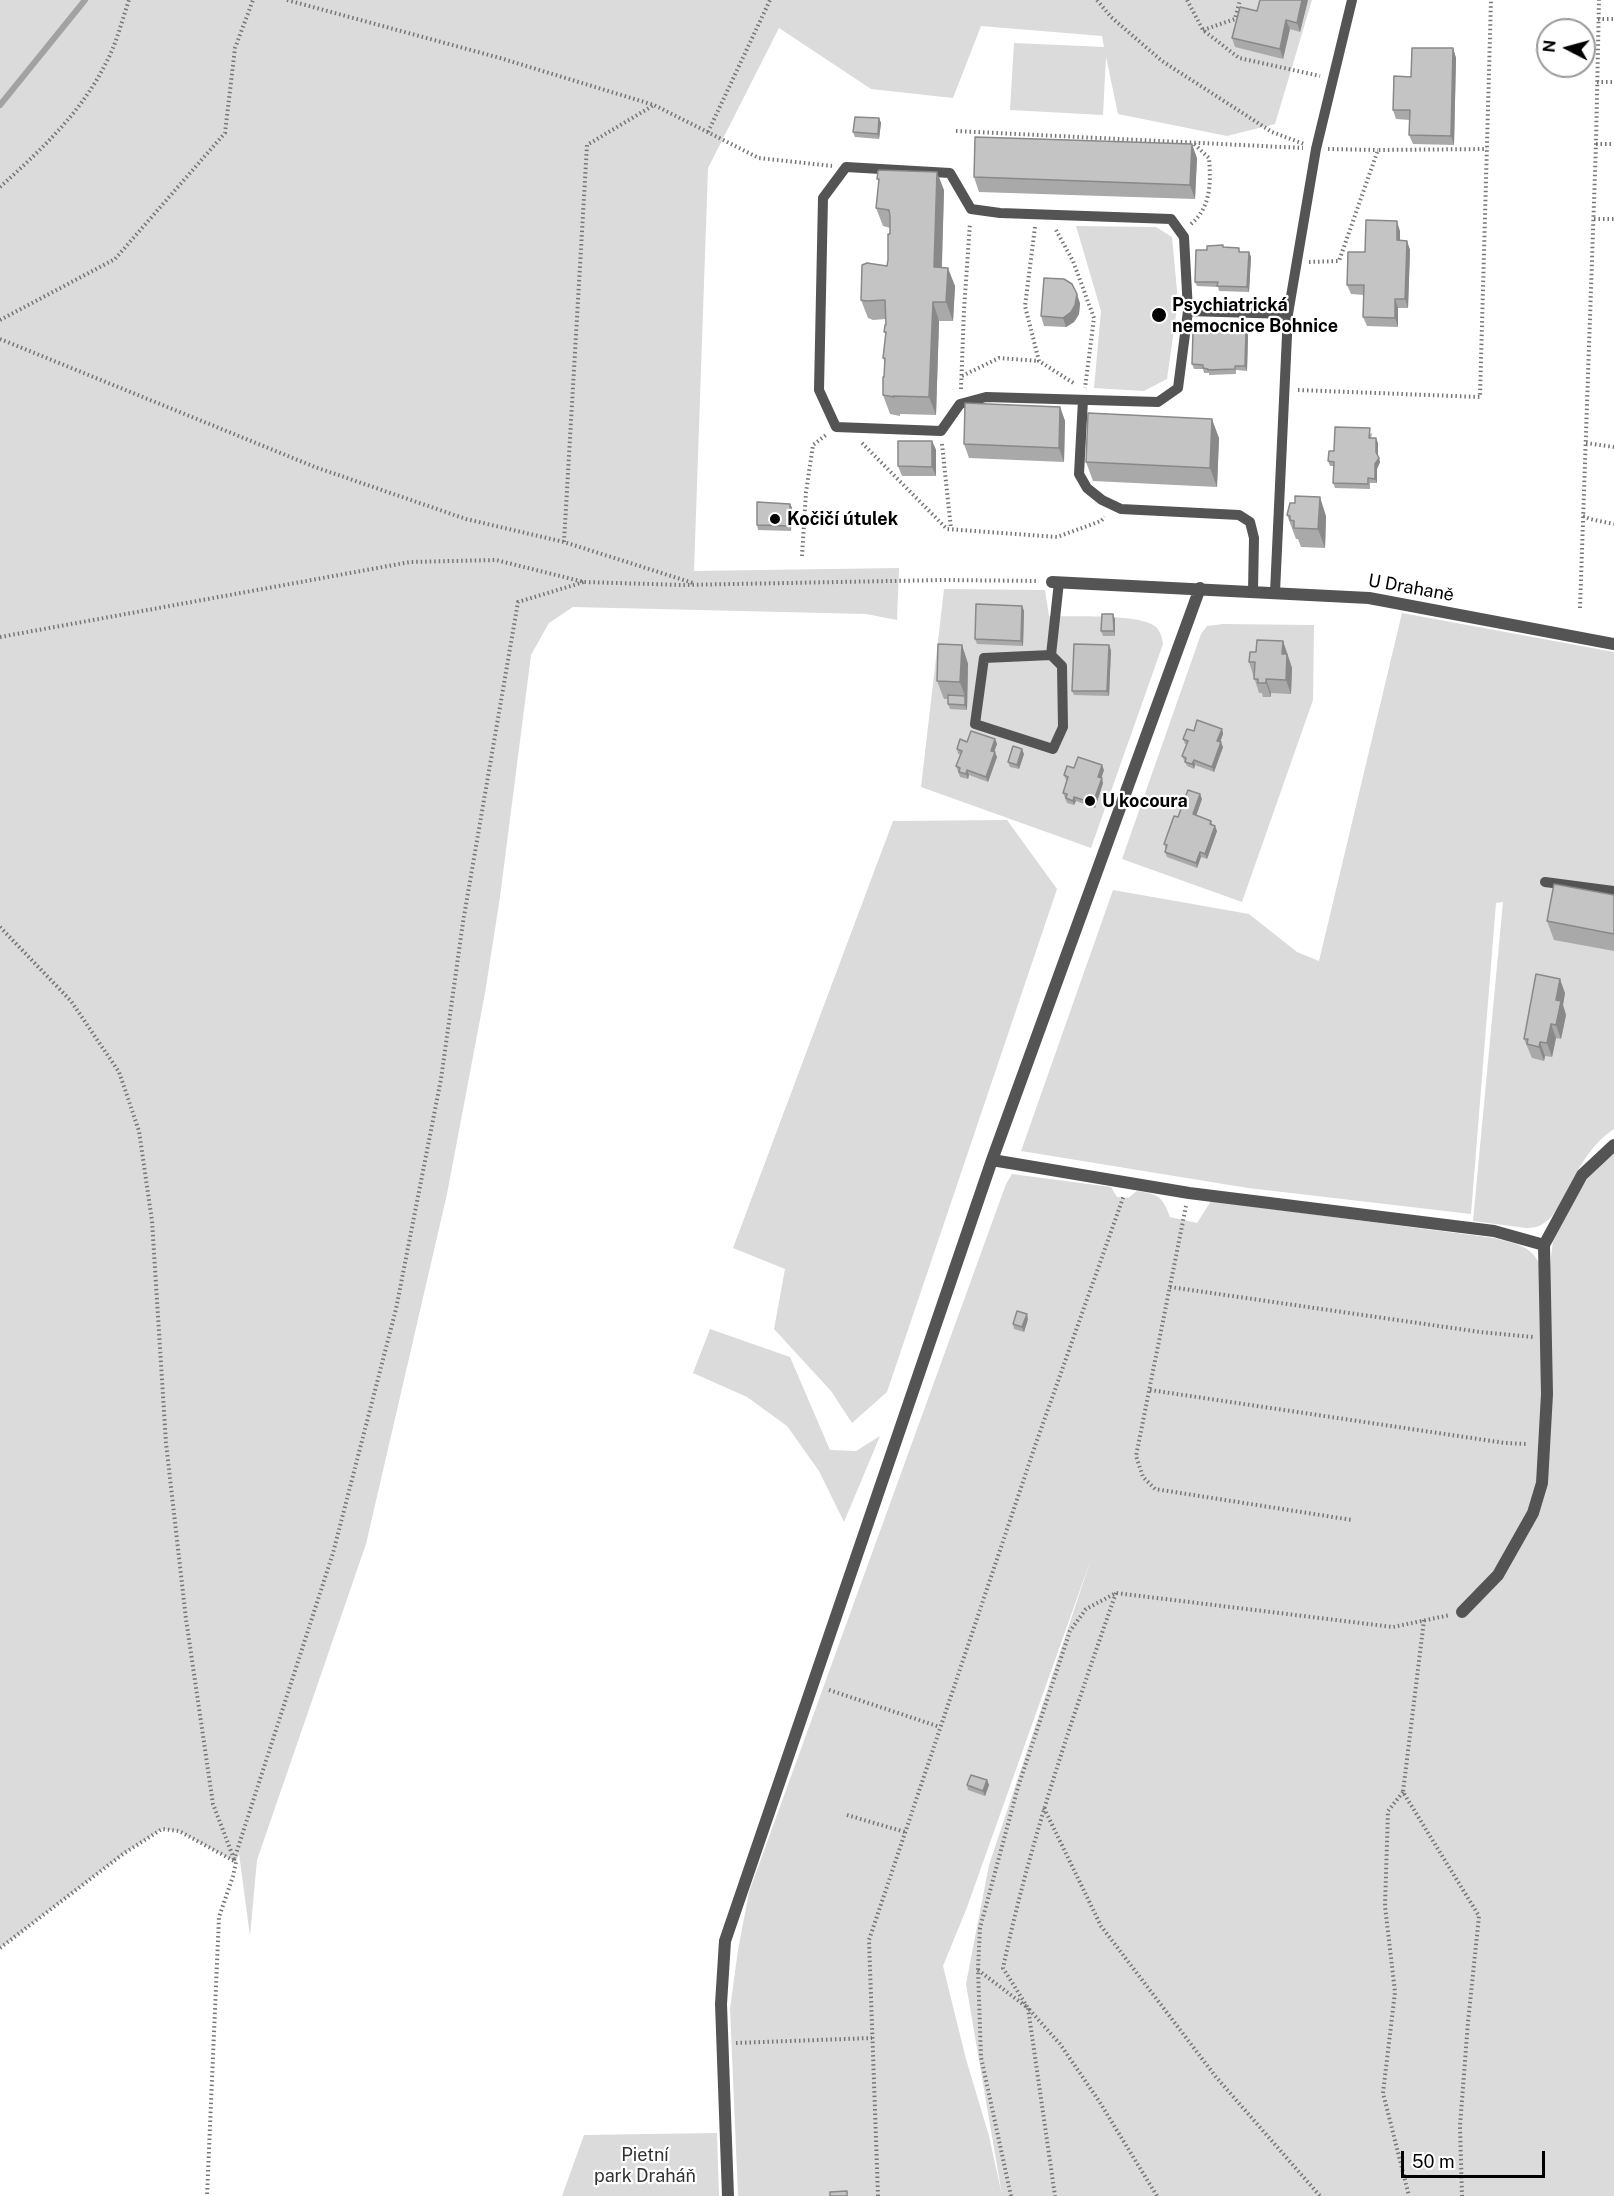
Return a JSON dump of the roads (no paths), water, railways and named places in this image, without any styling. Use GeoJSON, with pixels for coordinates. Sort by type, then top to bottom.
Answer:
{"type":"FeatureCollection","features":[{"type":"Feature","properties":{"kind":"street","name":"U Drahaně"},"geometry":{"type":"LineString","coordinates":[[1055,582],[1369,598],[1614,644]]}},
{"type":"Feature","properties":{"kind":"street"},"geometry":{"type":"LineString","coordinates":[[728,2196],[721,2004],[725,1941],[992,1160],[1200,588]]}},
{"type":"Feature","properties":{"kind":"street"},"geometry":{"type":"LineString","coordinates":[[1462,1612],[1498,1575],[1533,1513],[1542,1483],[1547,1394],[1544,1245],[1582,1175],[1614,1145]]}},
{"type":"Feature","properties":{"kind":"street"},"geometry":{"type":"LineString","coordinates":[[992,1160],[1189,1193],[1494,1232],[1544,1245]]}},
{"type":"Feature","properties":{"kind":"lane"},"geometry":{"type":"LineString","coordinates":[[1275,592],[1288,315],[1316,149],[1352,0]]}},
{"type":"Feature","properties":{"kind":"lane"},"geometry":{"type":"LineString","coordinates":[[846,167],[950,173],[971,209],[1036,215],[1171,219],[1184,237],[1188,311],[1178,388],[1158,402],[1083,400],[986,398],[960,404],[941,431],[841,427],[819,390],[823,198],[846,167]]}},
{"type":"Feature","properties":{"kind":"lane"},"geometry":{"type":"LineString","coordinates":[[1188,311],[1288,315]]}},
{"type":"Feature","properties":{"kind":"lane"},"geometry":{"type":"LineString","coordinates":[[1083,400],[1079,474],[1087,488],[1102,500],[1120,509],[1239,515],[1250,522],[1254,538],[1253,591]]}},
{"type":"Feature","properties":{"kind":"lane"},"geometry":{"type":"LineString","coordinates":[[1051,655],[984,658],[975,724],[1053,749],[1063,727],[1062,666],[1051,655],[1055,582]]}},
{"type":"Feature","properties":{"kind":"lane"},"geometry":{"type":"LineString","coordinates":[[1545,882],[1614,891]]}},
{"type":"Feature","properties":{"kind":"waterway"},"geometry":{"type":"LineString","coordinates":[[0,105],[85,0]]}},
{"type":"Feature","properties":{"kind":"place","name":"Psychiatrická nemocnice Bohnice"},"geometry":{"type":"Point","coordinates":[1159,315]}},
{"type":"Feature","properties":{"kind":"place","name":"Kočičí útulek"},"geometry":{"type":"Point","coordinates":[775,519]}},
{"type":"Feature","properties":{"kind":"place","name":"U kocoura"},"geometry":{"type":"Point","coordinates":[1090,801]}},
{"type":"Feature","properties":{"kind":"park label","name":"Pietní park Draháň"},"geometry":{"type":"Point","coordinates":[645,2165]}}]}
